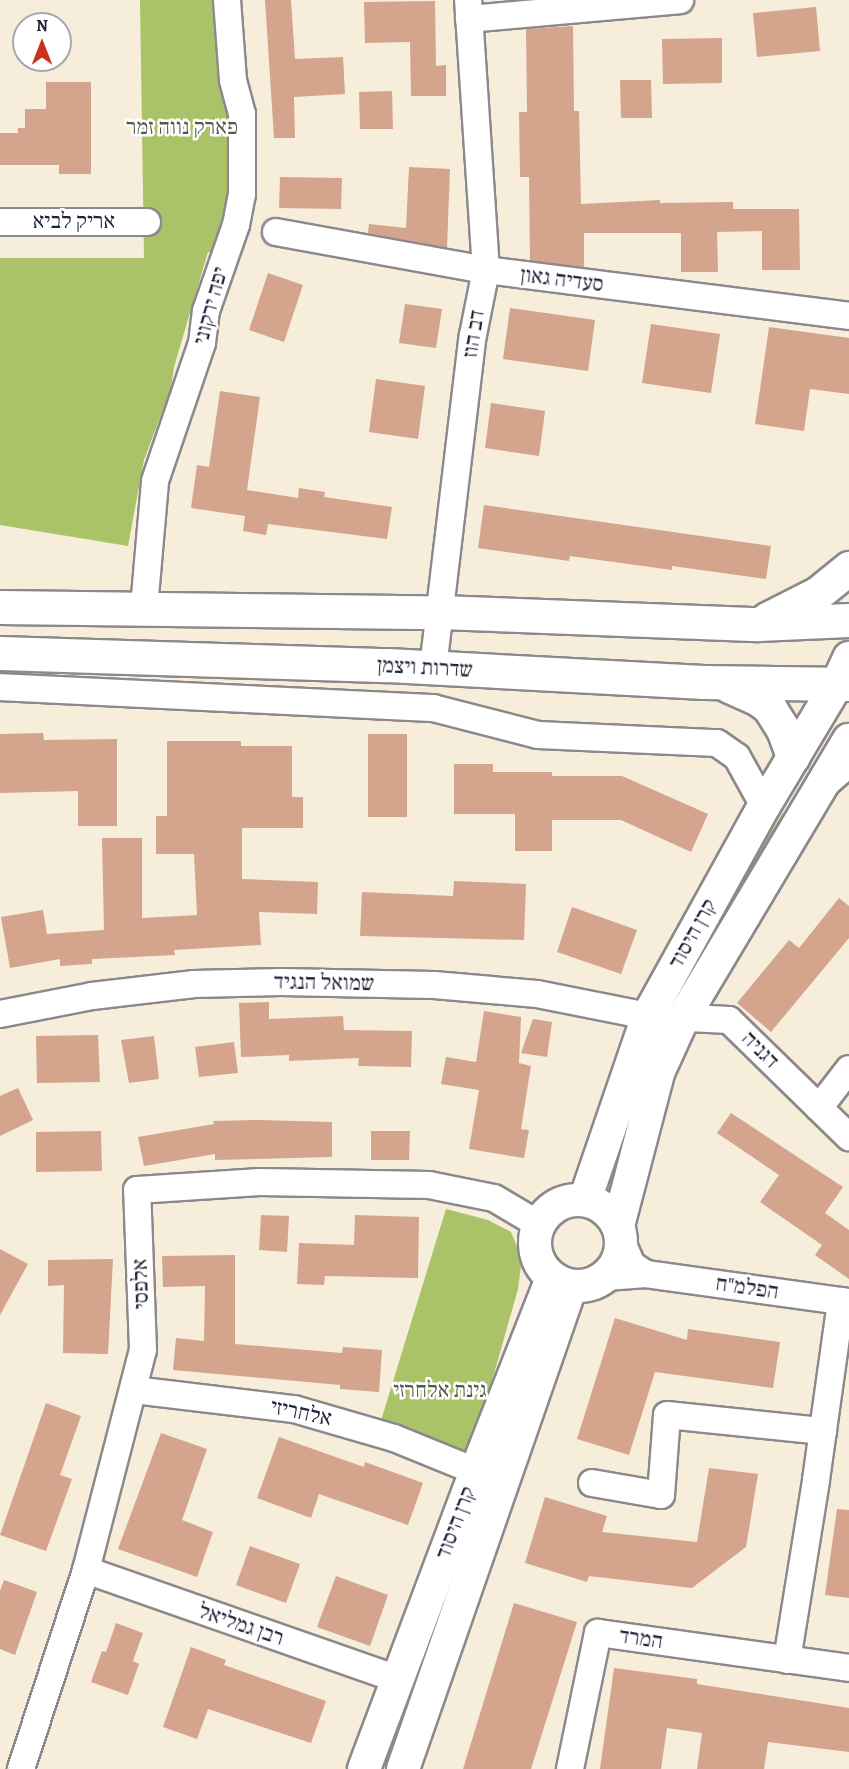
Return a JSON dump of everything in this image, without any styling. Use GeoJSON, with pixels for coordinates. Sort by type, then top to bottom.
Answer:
{"type":"FeatureCollection","features":[{"type":"Feature","properties":{"kind":"main road"},"geometry":{"type":"LineString","coordinates":[[758,624],[818,593],[849,568]]}},
{"type":"Feature","properties":{"kind":"main road"},"geometry":{"type":"LineString","coordinates":[[0,607],[440,612],[758,624],[849,620]]}},
{"type":"Feature","properties":{"kind":"main road","name":"שדרות ויצמן"},"geometry":{"type":"LineString","coordinates":[[0,653],[433,668],[704,682],[845,675]]}},
{"type":"Feature","properties":{"kind":"main road"},"geometry":{"type":"LineString","coordinates":[[704,682],[744,692],[769,707],[783,729],[793,756]]}},
{"type":"Feature","properties":{"kind":"street","name":"יפה ירקוני"},"geometry":{"type":"LineString","coordinates":[[144,608],[155,481],[202,343],[206,311],[236,225],[242,195],[242,114],[233,80],[227,0]]}},
{"type":"Feature","properties":{"kind":"street"},"geometry":{"type":"LineString","coordinates":[[468,9],[680,0]]}},
{"type":"Feature","properties":{"kind":"street","name":"דב הוז"},"geometry":{"type":"LineString","coordinates":[[433,668],[473,335],[486,270],[468,9]]}},
{"type":"Feature","properties":{"kind":"street","name":"אריק לביא"},"geometry":{"type":"LineString","coordinates":[[0,222],[147,222]]}},
{"type":"Feature","properties":{"kind":"street","name":"סעדיה גאון"},"geometry":{"type":"LineString","coordinates":[[276,232],[486,270],[849,316]]}},
{"type":"Feature","properties":{"kind":"street","name":"קרן היסוד"},"geometry":{"type":"LineString","coordinates":[[585,1200],[648,1016],[764,806],[845,675]]}},
{"type":"Feature","properties":{"kind":"street"},"geometry":{"type":"LineString","coordinates":[[0,687],[433,708],[538,735],[717,743],[737,757],[764,806]]}},
{"type":"Feature","properties":{"kind":"street","name":"קרן היסוד"},"geometry":{"type":"LineString","coordinates":[[620,1233],[658,1073],[683,1018],[838,768],[849,740]]}},
{"type":"Feature","properties":{"kind":"street","name":"שמואל הנגיד"},"geometry":{"type":"LineString","coordinates":[[0,1014],[92,996],[194,984],[281,982],[434,985],[537,994],[648,1016]]}},
{"type":"Feature","properties":{"kind":"street","name":"דגניה"},"geometry":{"type":"LineString","coordinates":[[648,1016],[729,1020],[849,1137]]}},
{"type":"Feature","properties":{"kind":"street"},"geometry":{"type":"LineString","coordinates":[[819,1108],[849,1069]]}},
{"type":"Feature","properties":{"kind":"street","name":"אלפסי"},"geometry":{"type":"LineString","coordinates":[[21,1769],[86,1570],[144,1350],[137,1190],[260,1182],[429,1185],[494,1198],[538,1224]]}},
{"type":"Feature","properties":{"kind":"street"},"geometry":{"type":"LineString","coordinates":[[620,1233],[615,1266],[606,1277],[583,1287],[561,1282],[543,1270],[534,1248],[538,1224],[546,1212],[558,1204],[571,1200],[585,1200],[604,1209],[620,1233],[632,1265],[646,1274]]}},
{"type":"Feature","properties":{"kind":"street","name":"הפלמ\"ח"},"geometry":{"type":"LineString","coordinates":[[606,1277],[646,1274],[845,1302]]}},
{"type":"Feature","properties":{"kind":"street","name":"קרן היסוד"},"geometry":{"type":"LineString","coordinates":[[364,1769],[397,1679],[561,1282]]}},
{"type":"Feature","properties":{"kind":"street","name":"קרן היסוד"},"geometry":{"type":"LineString","coordinates":[[403,1769],[561,1282]]}},
{"type":"Feature","properties":{"kind":"street"},"geometry":{"type":"LineString","coordinates":[[787,1660],[845,1302]]}},
{"type":"Feature","properties":{"kind":"street","name":"אלחריזי"},"geometry":{"type":"LineString","coordinates":[[134,1390],[294,1408],[394,1438],[460,1465]]}},
{"type":"Feature","properties":{"kind":"street"},"geometry":{"type":"LineString","coordinates":[[592,1483],[661,1495],[667,1415],[823,1431]]}},
{"type":"Feature","properties":{"kind":"street","name":"רבן גמליאל"},"geometry":{"type":"LineString","coordinates":[[86,1570],[397,1679]]}},
{"type":"Feature","properties":{"kind":"street","name":"המרד"},"geometry":{"type":"LineString","coordinates":[[570,1769],[598,1633],[849,1668]]}},
{"type":"Feature","properties":{"kind":"green space","name":"פארק נווה זמר"},"geometry":{"type":"Polygon","coordinates":[[[140,0],[213,0],[221,93],[226,93],[236,118],[229,119],[229,182],[236,182],[216,254],[208,252],[174,367],[171,388],[144,460],[128,546],[0,525],[0,258],[144,258],[140,0]]]}},
{"type":"Feature","properties":{"kind":"green space"},"geometry":{"type":"Polygon","coordinates":[[[783,813],[793,818],[698,976],[685,971],[701,939],[783,813]]]}},
{"type":"Feature","properties":{"kind":"green space","name":"גינת אלחרזי"},"geometry":{"type":"Polygon","coordinates":[[[446,1209],[488,1220],[511,1232],[522,1258],[518,1289],[470,1458],[379,1427],[446,1209]]]}},
{"type":"Feature","properties":{"kind":"building"},"geometry":{"type":"Polygon","coordinates":[[[265,0],[291,0],[295,59],[343,57],[345,94],[294,97],[295,138],[274,138],[265,0]]]}},
{"type":"Feature","properties":{"kind":"building"},"geometry":{"type":"Polygon","coordinates":[[[435,1],[436,66],[446,65],[446,96],[411,96],[410,42],[365,43],[364,2],[435,1]]]}},
{"type":"Feature","properties":{"kind":"building"},"geometry":{"type":"Polygon","coordinates":[[[816,7],[820,51],[757,57],[753,13],[816,7]]]}},
{"type":"Feature","properties":{"kind":"building"},"geometry":{"type":"Polygon","coordinates":[[[573,26],[574,111],[579,111],[581,204],[660,200],[660,203],[733,202],[733,209],[799,209],[800,270],[762,270],[762,231],[717,232],[718,272],[681,272],[681,233],[584,233],[584,267],[530,261],[529,177],[520,177],[519,112],[527,112],[526,29],[573,26]]]}},
{"type":"Feature","properties":{"kind":"building"},"geometry":{"type":"Polygon","coordinates":[[[722,38],[722,83],[663,84],[662,39],[722,38]]]}},
{"type":"Feature","properties":{"kind":"building"},"geometry":{"type":"Polygon","coordinates":[[[620,80],[651,80],[652,118],[621,118],[620,80]]]}},
{"type":"Feature","properties":{"kind":"building"},"geometry":{"type":"Polygon","coordinates":[[[46,82],[91,82],[91,174],[59,174],[59,165],[0,165],[0,133],[18,133],[18,128],[25,128],[25,109],[46,109],[46,82]]]}},
{"type":"Feature","properties":{"kind":"building"},"geometry":{"type":"Polygon","coordinates":[[[392,91],[393,129],[360,129],[359,92],[392,91]]]}},
{"type":"Feature","properties":{"kind":"building"},"geometry":{"type":"Polygon","coordinates":[[[409,167],[450,169],[447,248],[368,233],[369,224],[406,228],[409,167]]]}},
{"type":"Feature","properties":{"kind":"building"},"geometry":{"type":"Polygon","coordinates":[[[280,177],[342,178],[341,209],[279,208],[280,177]]]}},
{"type":"Feature","properties":{"kind":"building"},"geometry":{"type":"Polygon","coordinates":[[[268,273],[303,285],[284,342],[249,330],[268,273]]]}},
{"type":"Feature","properties":{"kind":"building"},"geometry":{"type":"Polygon","coordinates":[[[405,304],[442,309],[436,348],[399,343],[405,304]]]}},
{"type":"Feature","properties":{"kind":"building"},"geometry":{"type":"Polygon","coordinates":[[[510,308],[595,320],[588,371],[503,359],[510,308]]]}},
{"type":"Feature","properties":{"kind":"building"},"geometry":{"type":"Polygon","coordinates":[[[651,324],[720,334],[711,393],[642,383],[651,324]]]}},
{"type":"Feature","properties":{"kind":"building"},"geometry":{"type":"Polygon","coordinates":[[[769,327],[849,338],[849,394],[810,389],[804,431],[755,424],[769,327]]]}},
{"type":"Feature","properties":{"kind":"building"},"geometry":{"type":"Polygon","coordinates":[[[376,379],[425,386],[418,439],[369,432],[376,379]]]}},
{"type":"Feature","properties":{"kind":"building"},"geometry":{"type":"Polygon","coordinates":[[[220,391],[260,397],[247,490],[298,498],[299,488],[325,492],[324,497],[392,507],[387,539],[268,524],[266,535],[243,531],[245,516],[191,508],[197,465],[209,467],[220,391]]]}},
{"type":"Feature","properties":{"kind":"building"},"geometry":{"type":"Polygon","coordinates":[[[491,403],[545,411],[539,456],[485,448],[491,403]]]}},
{"type":"Feature","properties":{"kind":"building"},"geometry":{"type":"Polygon","coordinates":[[[484,505],[771,546],[766,579],[672,566],[672,570],[570,556],[569,561],[478,548],[484,505]]]}},
{"type":"Feature","properties":{"kind":"building"},"geometry":{"type":"Polygon","coordinates":[[[43,733],[44,740],[117,739],[117,826],[78,826],[78,791],[0,793],[0,734],[43,733]]]}},
{"type":"Feature","properties":{"kind":"building"},"geometry":{"type":"Polygon","coordinates":[[[368,734],[407,734],[407,817],[368,817],[368,734]]]}},
{"type":"Feature","properties":{"kind":"building"},"geometry":{"type":"Polygon","coordinates":[[[167,741],[241,741],[241,746],[292,746],[292,797],[303,797],[303,828],[242,828],[242,879],[318,882],[317,914],[259,912],[261,945],[174,950],[175,955],[92,959],[92,964],[60,966],[60,959],[10,968],[1,917],[43,910],[47,934],[104,930],[102,838],[142,838],[142,918],[197,915],[194,854],[156,854],[156,816],[167,816],[167,741]]]}},
{"type":"Feature","properties":{"kind":"building"},"geometry":{"type":"Polygon","coordinates":[[[454,764],[493,764],[493,772],[552,772],[552,776],[622,776],[708,814],[691,852],[621,820],[552,820],[552,851],[515,851],[515,814],[454,814],[454,764]]]}},
{"type":"Feature","properties":{"kind":"building"},"geometry":{"type":"Polygon","coordinates":[[[454,881],[526,884],[524,940],[360,936],[362,892],[453,896],[454,881]]]}},
{"type":"Feature","properties":{"kind":"building"},"geometry":{"type":"Polygon","coordinates":[[[839,898],[849,906],[849,938],[771,1032],[737,1003],[789,940],[799,948],[839,898]]]}},
{"type":"Feature","properties":{"kind":"building"},"geometry":{"type":"Polygon","coordinates":[[[572,907],[637,930],[621,974],[557,952],[572,907]]]}},
{"type":"Feature","properties":{"kind":"building"},"geometry":{"type":"Polygon","coordinates":[[[269,1002],[269,1019],[343,1016],[344,1030],[412,1031],[411,1067],[358,1066],[359,1058],[289,1061],[289,1055],[241,1057],[239,1003],[269,1002]]]}},
{"type":"Feature","properties":{"kind":"building"},"geometry":{"type":"Polygon","coordinates":[[[484,1011],[521,1017],[519,1063],[531,1066],[521,1129],[529,1130],[524,1158],[469,1149],[479,1090],[441,1084],[446,1057],[476,1062],[484,1011]]]}},
{"type":"Feature","properties":{"kind":"building"},"geometry":{"type":"Polygon","coordinates":[[[533,1019],[552,1022],[547,1057],[521,1053],[533,1019]]]}},
{"type":"Feature","properties":{"kind":"building"},"geometry":{"type":"Polygon","coordinates":[[[98,1035],[100,1082],[37,1083],[36,1036],[98,1035]]]}},
{"type":"Feature","properties":{"kind":"building"},"geometry":{"type":"Polygon","coordinates":[[[154,1036],[159,1079],[129,1083],[121,1040],[154,1036]]]}},
{"type":"Feature","properties":{"kind":"building"},"geometry":{"type":"Polygon","coordinates":[[[234,1042],[238,1073],[199,1077],[195,1047],[234,1042]]]}},
{"type":"Feature","properties":{"kind":"building"},"geometry":{"type":"Polygon","coordinates":[[[18,1088],[33,1120],[0,1136],[0,1096],[18,1088]]]}},
{"type":"Feature","properties":{"kind":"building"},"geometry":{"type":"Polygon","coordinates":[[[731,1113],[843,1187],[825,1213],[849,1230],[849,1279],[815,1255],[822,1245],[760,1202],[779,1175],[717,1133],[731,1113]]]}},
{"type":"Feature","properties":{"kind":"building"},"geometry":{"type":"Polygon","coordinates":[[[213,1121],[332,1122],[332,1157],[215,1160],[215,1154],[144,1166],[138,1137],[214,1124],[213,1121]]]}},
{"type":"Feature","properties":{"kind":"building"},"geometry":{"type":"Polygon","coordinates":[[[101,1131],[102,1171],[36,1172],[36,1132],[101,1131]]]}},
{"type":"Feature","properties":{"kind":"building"},"geometry":{"type":"Polygon","coordinates":[[[371,1131],[410,1131],[409,1160],[371,1160],[371,1131]]]}},
{"type":"Feature","properties":{"kind":"building"},"geometry":{"type":"Polygon","coordinates":[[[261,1215],[289,1216],[287,1252],[259,1250],[261,1215]]]}},
{"type":"Feature","properties":{"kind":"building"},"geometry":{"type":"Polygon","coordinates":[[[355,1215],[419,1217],[418,1278],[325,1276],[324,1285],[297,1284],[299,1243],[354,1245],[355,1215]]]}},
{"type":"Feature","properties":{"kind":"building"},"geometry":{"type":"Polygon","coordinates":[[[0,1249],[28,1264],[0,1315],[0,1249]]]}},
{"type":"Feature","properties":{"kind":"building"},"geometry":{"type":"Polygon","coordinates":[[[235,1255],[235,1344],[342,1353],[343,1347],[382,1350],[379,1392],[340,1389],[340,1385],[173,1370],[176,1338],[204,1341],[205,1286],[163,1287],[162,1256],[235,1255]]]}},
{"type":"Feature","properties":{"kind":"building"},"geometry":{"type":"Polygon","coordinates":[[[113,1259],[108,1354],[63,1353],[64,1285],[48,1286],[48,1260],[113,1259]]]}},
{"type":"Feature","properties":{"kind":"building"},"geometry":{"type":"Polygon","coordinates":[[[615,1318],[687,1340],[688,1329],[780,1342],[773,1388],[655,1372],[629,1455],[577,1439],[615,1318]]]}},
{"type":"Feature","properties":{"kind":"building"},"geometry":{"type":"Polygon","coordinates":[[[46,1403],[81,1416],[60,1475],[72,1479],[46,1551],[0,1535],[46,1403]]]}},
{"type":"Feature","properties":{"kind":"building"},"geometry":{"type":"Polygon","coordinates":[[[161,1433],[207,1449],[182,1520],[213,1532],[197,1577],[118,1549],[161,1433]]]}},
{"type":"Feature","properties":{"kind":"building"},"geometry":{"type":"Polygon","coordinates":[[[279,1437],[364,1467],[365,1462],[423,1483],[408,1525],[319,1494],[311,1518],[257,1498],[279,1437]]]}},
{"type":"Feature","properties":{"kind":"building"},"geometry":{"type":"Polygon","coordinates":[[[709,1468],[758,1474],[746,1547],[692,1588],[589,1576],[587,1582],[525,1563],[545,1497],[607,1516],[602,1532],[697,1542],[709,1468]]]}},
{"type":"Feature","properties":{"kind":"building"},"geometry":{"type":"Polygon","coordinates":[[[837,1509],[849,1510],[849,1598],[825,1595],[837,1509]]]}},
{"type":"Feature","properties":{"kind":"building"},"geometry":{"type":"Polygon","coordinates":[[[250,1546],[300,1564],[286,1603],[236,1585],[250,1546]]]}},
{"type":"Feature","properties":{"kind":"building"},"geometry":{"type":"Polygon","coordinates":[[[336,1576],[388,1595],[370,1646],[317,1627],[336,1576]]]}},
{"type":"Feature","properties":{"kind":"building"},"geometry":{"type":"Polygon","coordinates":[[[4,1580],[37,1592],[15,1655],[0,1649],[0,1591],[4,1580]]]}},
{"type":"Feature","properties":{"kind":"building"},"geometry":{"type":"Polygon","coordinates":[[[514,1603],[577,1622],[531,1769],[463,1769],[514,1603]]]}},
{"type":"Feature","properties":{"kind":"building"},"geometry":{"type":"Polygon","coordinates":[[[116,1623],[143,1633],[133,1661],[139,1664],[128,1695],[91,1682],[102,1651],[106,1652],[116,1623]]]}},
{"type":"Feature","properties":{"kind":"building"},"geometry":{"type":"Polygon","coordinates":[[[191,1647],[226,1660],[224,1665],[326,1701],[311,1743],[208,1709],[197,1739],[163,1727],[191,1647]]]}},
{"type":"Feature","properties":{"kind":"building"},"geometry":{"type":"Polygon","coordinates":[[[614,1668],[697,1679],[697,1684],[849,1708],[849,1752],[768,1742],[764,1769],[697,1769],[702,1733],[667,1728],[661,1769],[600,1769],[614,1668]]]}}]}
